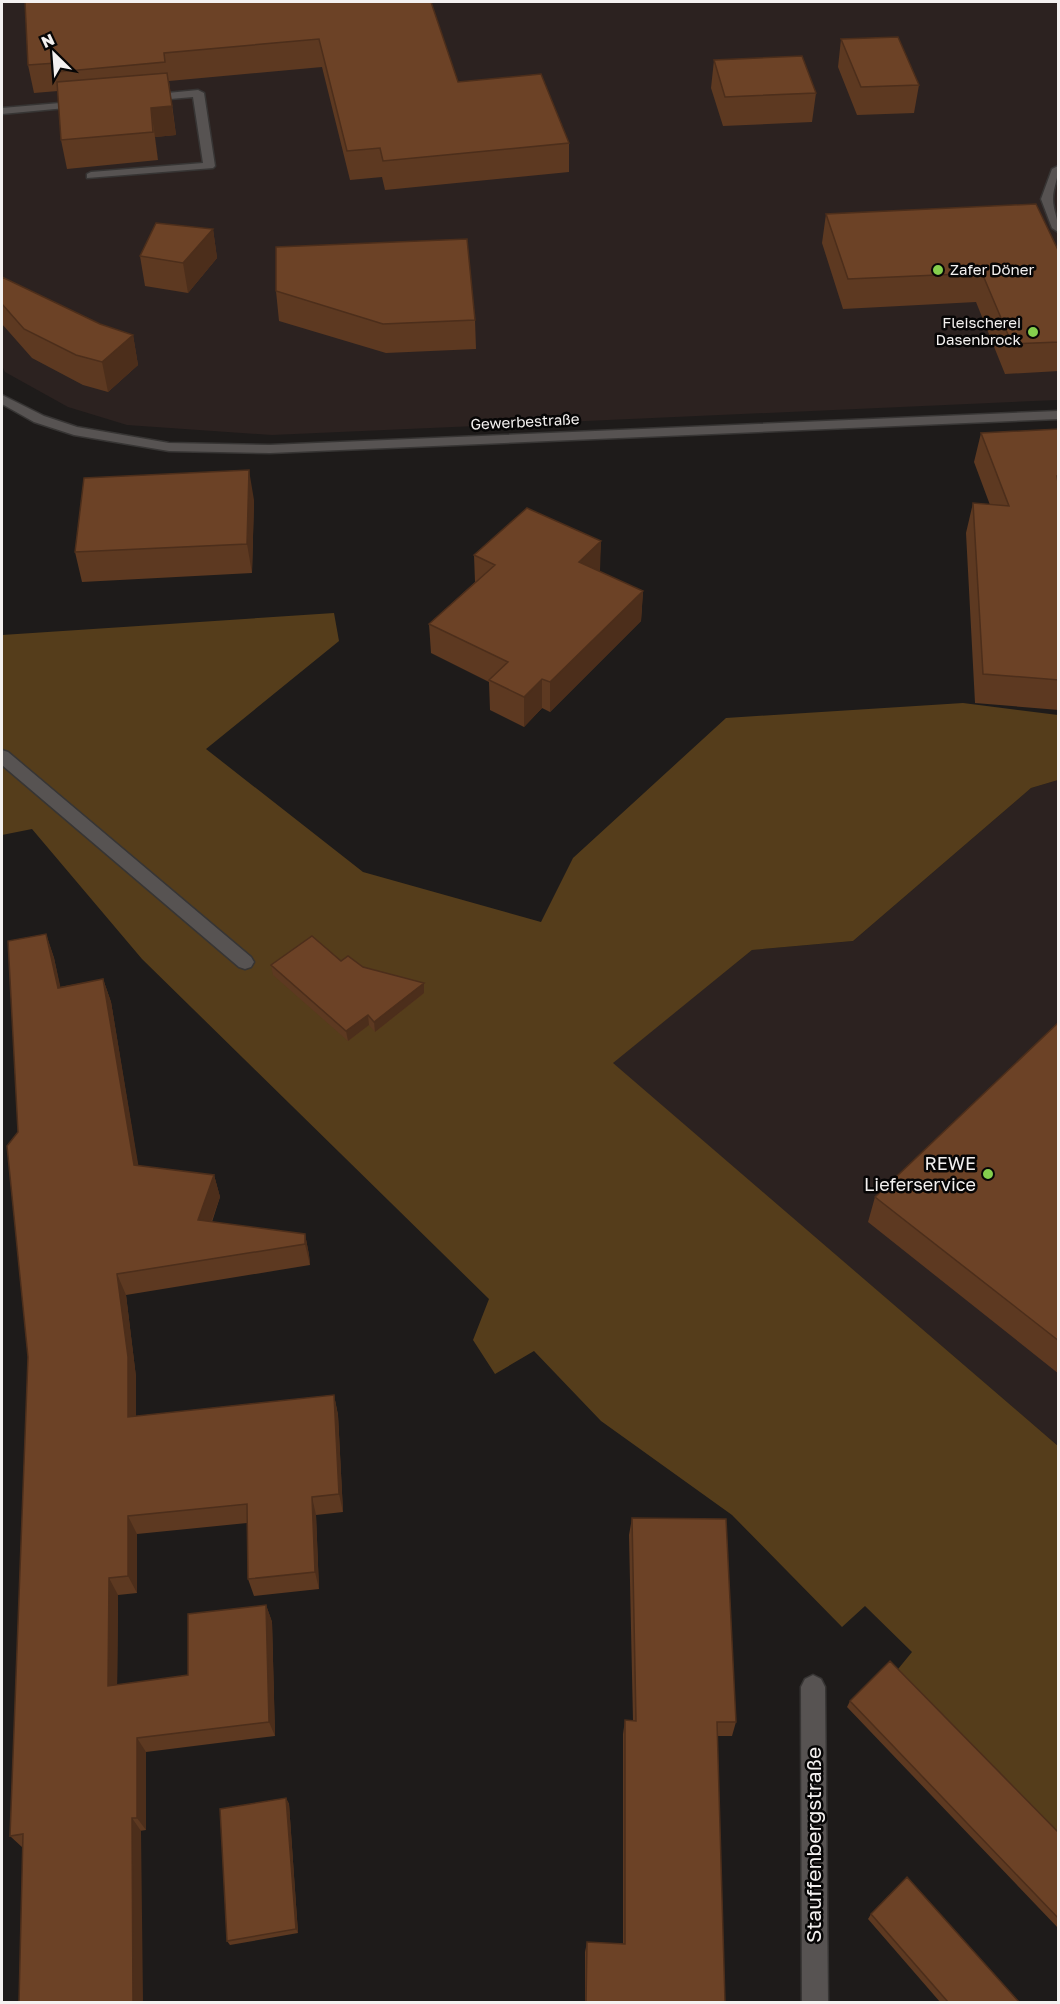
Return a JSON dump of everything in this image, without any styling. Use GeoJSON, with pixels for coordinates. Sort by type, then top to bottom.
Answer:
{"type":"FeatureCollection","features":[{"type":"Feature","properties":{"kind":"street"},"geometry":{"type":"LineString","coordinates":[[91,177],[209,166],[198,93],[140,99]]}},
{"type":"Feature","properties":{"kind":"street"},"geometry":{"type":"LineString","coordinates":[[2,111],[94,103]]}},
{"type":"Feature","properties":{"kind":"street"},"geometry":{"type":"LineString","coordinates":[[1059,170],[1046,195],[1046,203],[1059,228]]}},
{"type":"Feature","properties":{"kind":"street","name":"Gewerbestraße"},"geometry":{"type":"LineString","coordinates":[[2,399],[39,419],[74,430],[169,447],[270,449],[1059,415]]}},
{"type":"Feature","properties":{"kind":"street"},"geometry":{"type":"LineString","coordinates":[[2,756],[245,962]]}},
{"type":"Feature","properties":{"kind":"street","name":"Stauffenbergstraße"},"geometry":{"type":"LineString","coordinates":[[813,1686],[815,2002]]}},
{"type":"Feature","properties":{"kind":"shaded area"},"geometry":{"type":"Polygon","coordinates":[[[2,2],[1058,2],[1058,400],[272,435],[127,425],[68,407],[5,372],[2,366],[2,2]]]}},
{"type":"Feature","properties":{"kind":"shaded area"},"geometry":{"type":"Polygon","coordinates":[[[334,613],[339,641],[206,749],[363,872],[541,922],[573,858],[726,718],[963,703],[1058,715],[1058,780],[1031,788],[853,941],[752,950],[613,1063],[1058,1446],[1058,1843],[894,1674],[912,1652],[865,1606],[842,1627],[732,1515],[601,1421],[534,1351],[495,1374],[473,1340],[489,1299],[142,959],[32,829],[2,835],[2,635],[334,613]]]}},
{"type":"Feature","properties":{"kind":"shaded area"},"geometry":{"type":"Polygon","coordinates":[[[1058,780],[1058,1446],[612,1063],[752,950],[853,941],[1031,788],[1058,780]]]}},
{"type":"Feature","properties":{"kind":"building"},"geometry":{"type":"Polygon","coordinates":[[[25,2],[431,2],[458,82],[541,74],[569,143],[383,161],[380,148],[347,151],[319,39],[164,53],[165,62],[57,72],[56,63],[28,65],[25,2]]]}},
{"type":"Feature","properties":{"kind":"building"},"geometry":{"type":"Polygon","coordinates":[[[898,37],[919,85],[861,87],[841,39],[898,37]]]}},
{"type":"Feature","properties":{"kind":"building"},"geometry":{"type":"Polygon","coordinates":[[[802,56],[816,93],[725,97],[714,60],[802,56]]]}},
{"type":"Feature","properties":{"kind":"building"},"geometry":{"type":"Polygon","coordinates":[[[167,73],[172,106],[151,108],[153,132],[61,140],[57,82],[167,73]]]}},
{"type":"Feature","properties":{"kind":"building"},"geometry":{"type":"Polygon","coordinates":[[[1036,204],[1059,252],[1059,342],[1012,344],[982,273],[848,279],[826,214],[1036,204]]]}},
{"type":"Feature","properties":{"kind":"building"},"geometry":{"type":"Polygon","coordinates":[[[156,223],[213,229],[183,263],[140,256],[156,223]]]}},
{"type":"Feature","properties":{"kind":"building"},"geometry":{"type":"Polygon","coordinates":[[[467,239],[475,320],[383,324],[276,291],[276,247],[467,239]]]}},
{"type":"Feature","properties":{"kind":"building"},"geometry":{"type":"Polygon","coordinates":[[[2,277],[100,324],[133,335],[102,362],[76,355],[24,329],[2,304],[2,277]]]}},
{"type":"Feature","properties":{"kind":"building"},"geometry":{"type":"Polygon","coordinates":[[[1059,429],[1059,476],[1057,476],[1059,489],[1059,680],[983,674],[973,503],[1009,506],[981,433],[1059,429]]]}},
{"type":"Feature","properties":{"kind":"building"},"geometry":{"type":"Polygon","coordinates":[[[249,470],[247,544],[75,552],[84,478],[249,470]]]}},
{"type":"Feature","properties":{"kind":"building"},"geometry":{"type":"Polygon","coordinates":[[[527,508],[601,541],[579,562],[643,591],[550,682],[542,679],[524,697],[489,680],[508,662],[429,624],[495,565],[474,555],[527,508]]]}},
{"type":"Feature","properties":{"kind":"building"},"geometry":{"type":"Polygon","coordinates":[[[46,934],[58,988],[103,979],[134,1165],[214,1175],[198,1220],[305,1234],[305,1244],[117,1274],[128,1357],[128,1417],[334,1395],[339,1494],[312,1497],[315,1572],[248,1579],[247,1504],[128,1516],[128,1576],[109,1578],[108,1686],[188,1675],[188,1614],[266,1605],[269,1722],[137,1738],[137,1818],[132,1818],[133,2002],[19,2002],[23,1834],[10,1836],[28,1357],[7,1146],[18,1132],[8,941],[46,934]]]}},
{"type":"Feature","properties":{"kind":"building"},"geometry":{"type":"Polygon","coordinates":[[[312,936],[341,961],[348,956],[363,967],[424,983],[374,1022],[368,1015],[346,1031],[271,965],[312,936]]]}},
{"type":"Feature","properties":{"kind":"building","name":"REWE Lieferservice"},"geometry":{"type":"Polygon","coordinates":[[[1059,1022],[1059,1341],[875,1197],[1059,1022]]]}},
{"type":"Feature","properties":{"kind":"building"},"geometry":{"type":"Polygon","coordinates":[[[632,1518],[726,1519],[736,1722],[717,1722],[725,2002],[586,2002],[587,1942],[625,1944],[625,1720],[636,1721],[632,1518]]]}},
{"type":"Feature","properties":{"kind":"building"},"geometry":{"type":"Polygon","coordinates":[[[890,1661],[1059,1833],[1059,1919],[850,1701],[890,1661]]]}},
{"type":"Feature","properties":{"kind":"building"},"geometry":{"type":"Polygon","coordinates":[[[286,1798],[296,1929],[227,1941],[220,1809],[286,1798]]]}},
{"type":"Feature","properties":{"kind":"building"},"geometry":{"type":"Polygon","coordinates":[[[907,1877],[1019,2002],[948,2002],[871,1914],[907,1877]]]}},
{"type":"Feature","properties":{"kind":"place","name":"Zafer Döner"},"geometry":{"type":"Point","coordinates":[938,270]}},
{"type":"Feature","properties":{"kind":"place","name":"Fleischerei Dasenbrock"},"geometry":{"type":"Point","coordinates":[1033,332]}},
{"type":"Feature","properties":{"kind":"place","name":"REWE Lieferservice"},"geometry":{"type":"Point","coordinates":[988,1174]}}]}
